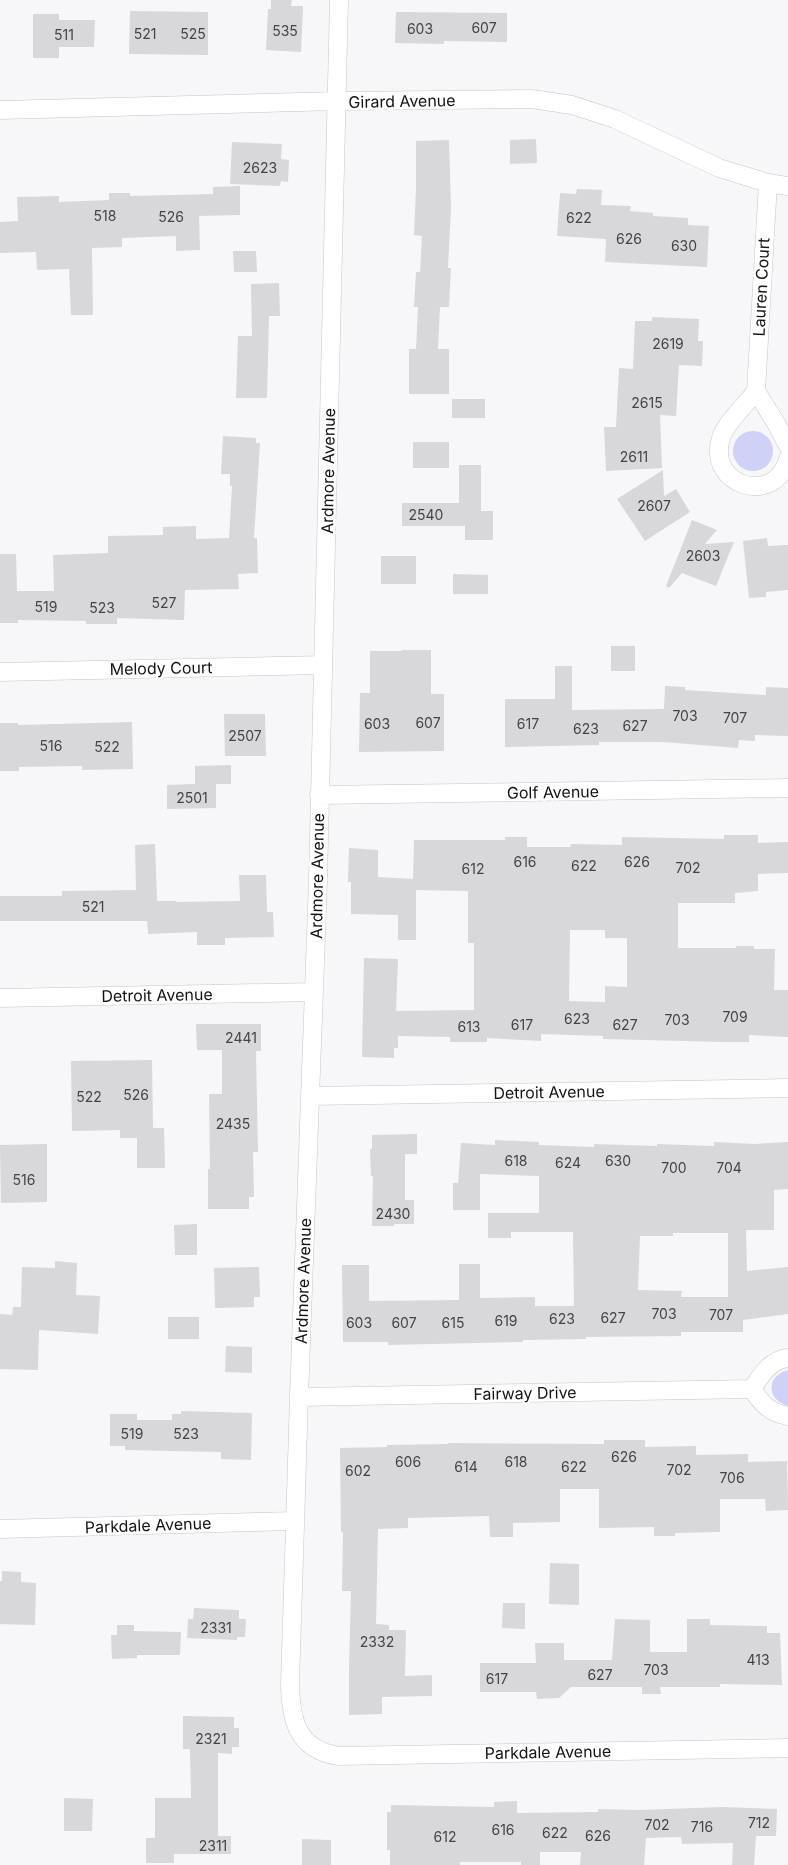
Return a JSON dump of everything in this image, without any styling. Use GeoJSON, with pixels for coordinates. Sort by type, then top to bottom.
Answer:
{"type":"FeatureCollection","features":[{"type":"Feature","properties":{"kind":"street","name":"Ardmore Avenue"},"geometry":{"type":"LineString","coordinates":[[311,1746],[305,1741],[293,1718],[291,1702],[299,1397],[314,992],[340,0]]}},
{"type":"Feature","properties":{"kind":"street","name":"Girard Avenue"},"geometry":{"type":"LineString","coordinates":[[0,110],[337,101],[532,99],[572,105],[615,119],[719,168],[768,184],[788,186]]}},
{"type":"Feature","properties":{"kind":"street","name":"Lauren Court"},"geometry":{"type":"LineString","coordinates":[[756,392],[768,184]]}},
{"type":"Feature","properties":{"kind":"street"},"geometry":{"type":"LineString","coordinates":[[788,446],[756,392],[721,436],[720,458],[723,468],[737,483],[753,486],[765,484],[775,479],[782,473],[788,458]]}},
{"type":"Feature","properties":{"kind":"street","name":"Melody Court"},"geometry":{"type":"LineString","coordinates":[[0,672],[323,665]]}},
{"type":"Feature","properties":{"kind":"street","name":"Golf Avenue"},"geometry":{"type":"LineString","coordinates":[[318,795],[788,788]]}},
{"type":"Feature","properties":{"kind":"street","name":"Detroit Avenue"},"geometry":{"type":"LineString","coordinates":[[0,998],[314,992]]}},
{"type":"Feature","properties":{"kind":"street","name":"Detroit Avenue"},"geometry":{"type":"LineString","coordinates":[[310,1096],[788,1088]]}},
{"type":"Feature","properties":{"kind":"street"},"geometry":{"type":"LineString","coordinates":[[788,1358],[781,1359],[771,1365],[752,1389],[768,1408],[777,1414],[788,1416]]}},
{"type":"Feature","properties":{"kind":"street","name":"Fairway Drive"},"geometry":{"type":"LineString","coordinates":[[299,1397],[752,1389]]}},
{"type":"Feature","properties":{"kind":"street","name":"Parkdale Avenue"},"geometry":{"type":"LineString","coordinates":[[0,1529],[295,1521]]}},
{"type":"Feature","properties":{"kind":"street","name":"Parkdale Avenue"},"geometry":{"type":"LineString","coordinates":[[311,1746],[326,1754],[338,1756],[788,1748]]}},
{"type":"Feature","properties":{"kind":"shaded area"},"geometry":{"type":"Polygon","coordinates":[[[749,431],[757,431],[764,434],[770,440],[773,451],[770,462],[764,468],[757,471],[749,471],[742,468],[736,462],[733,455],[733,447],[736,440],[742,434],[749,431]]]}},
{"type":"Feature","properties":{"kind":"shaded area"},"geometry":{"type":"Polygon","coordinates":[[[788,1370],[788,1406],[776,1398],[771,1388],[776,1377],[788,1370]]]}},
{"type":"Feature","properties":{"kind":"building"},"geometry":{"type":"Polygon","coordinates":[[[271,0],[292,0],[291,6],[303,6],[301,52],[266,50],[268,9],[271,9],[271,0]]]}},
{"type":"Feature","properties":{"kind":"building"},"geometry":{"type":"Polygon","coordinates":[[[130,11],[208,12],[208,55],[129,54],[130,11]]]}},
{"type":"Feature","properties":{"kind":"building"},"geometry":{"type":"Polygon","coordinates":[[[396,12],[507,13],[507,42],[444,41],[444,44],[395,43],[396,12]]]}},
{"type":"Feature","properties":{"kind":"building"},"geometry":{"type":"Polygon","coordinates":[[[33,14],[59,14],[59,20],[95,20],[94,47],[59,47],[59,58],[33,58],[33,14]]]}},
{"type":"Feature","properties":{"kind":"building"},"geometry":{"type":"Polygon","coordinates":[[[536,139],[537,163],[510,164],[510,140],[536,139]]]}},
{"type":"Feature","properties":{"kind":"building"},"geometry":{"type":"Polygon","coordinates":[[[449,140],[451,208],[448,268],[451,268],[449,307],[440,307],[438,349],[449,349],[449,394],[409,394],[409,349],[416,349],[418,307],[414,307],[416,272],[420,272],[422,236],[414,235],[416,141],[449,140]]]}},
{"type":"Feature","properties":{"kind":"building"},"geometry":{"type":"Polygon","coordinates":[[[232,142],[282,144],[281,159],[289,160],[288,182],[281,181],[280,186],[230,184],[232,142]]]}},
{"type":"Feature","properties":{"kind":"building"},"geometry":{"type":"Polygon","coordinates":[[[240,186],[240,215],[199,216],[200,250],[176,251],[176,236],[122,238],[122,247],[92,248],[93,315],[71,315],[69,269],[37,270],[36,252],[0,253],[0,222],[18,221],[17,197],[59,196],[59,202],[109,200],[109,193],[130,193],[130,196],[213,194],[213,187],[240,186]]]}},
{"type":"Feature","properties":{"kind":"building"},"geometry":{"type":"Polygon","coordinates":[[[577,189],[602,190],[601,205],[631,206],[630,211],[653,213],[653,216],[688,218],[688,225],[709,226],[707,267],[605,262],[606,239],[557,236],[560,193],[576,194],[577,189]]]}},
{"type":"Feature","properties":{"kind":"building"},"geometry":{"type":"Polygon","coordinates":[[[233,251],[256,251],[257,272],[234,272],[233,251]]]}},
{"type":"Feature","properties":{"kind":"building"},"geometry":{"type":"Polygon","coordinates":[[[279,283],[280,316],[269,316],[267,398],[236,398],[238,336],[252,336],[251,284],[279,283]]]}},
{"type":"Feature","properties":{"kind":"building"},"geometry":{"type":"Polygon","coordinates":[[[652,317],[699,319],[698,341],[703,341],[702,366],[679,365],[676,416],[660,415],[662,468],[606,471],[604,427],[616,427],[619,368],[633,369],[635,321],[652,321],[652,317]]]}},
{"type":"Feature","properties":{"kind":"building"},"geometry":{"type":"Polygon","coordinates":[[[452,399],[485,399],[485,418],[452,418],[452,399]]]}},
{"type":"Feature","properties":{"kind":"building"},"geometry":{"type":"Polygon","coordinates":[[[223,436],[256,438],[256,443],[260,443],[254,538],[257,538],[258,573],[238,574],[239,589],[185,590],[184,620],[117,618],[117,624],[86,624],[86,621],[18,620],[18,623],[0,623],[0,554],[16,554],[17,591],[54,591],[53,555],[108,553],[108,536],[163,535],[163,527],[196,526],[196,539],[229,538],[232,486],[230,486],[230,474],[221,474],[223,436]]]}},
{"type":"Feature","properties":{"kind":"building"},"geometry":{"type":"Polygon","coordinates":[[[413,442],[449,442],[449,468],[413,468],[413,442]]]}},
{"type":"Feature","properties":{"kind":"building"},"geometry":{"type":"Polygon","coordinates":[[[459,465],[481,465],[481,511],[493,511],[493,540],[465,540],[465,526],[402,526],[402,503],[459,503],[459,465]]]}},
{"type":"Feature","properties":{"kind":"building"},"geometry":{"type":"Polygon","coordinates":[[[663,470],[664,496],[676,489],[690,512],[645,541],[617,499],[663,470]]]}},
{"type":"Feature","properties":{"kind":"building"},"geometry":{"type":"Polygon","coordinates":[[[692,520],[717,530],[705,544],[734,542],[716,586],[682,573],[669,588],[666,586],[692,520]]]}},
{"type":"Feature","properties":{"kind":"building"},"geometry":{"type":"Polygon","coordinates":[[[767,538],[768,546],[788,545],[788,590],[766,592],[766,597],[749,598],[743,541],[767,538]]]}},
{"type":"Feature","properties":{"kind":"building"},"geometry":{"type":"Polygon","coordinates":[[[381,556],[416,556],[416,584],[381,584],[381,556]]]}},
{"type":"Feature","properties":{"kind":"building"},"geometry":{"type":"Polygon","coordinates":[[[453,574],[488,575],[488,594],[453,594],[453,574]]]}},
{"type":"Feature","properties":{"kind":"building"},"geometry":{"type":"Polygon","coordinates":[[[611,646],[635,646],[635,671],[611,671],[611,646]]]}},
{"type":"Feature","properties":{"kind":"building"},"geometry":{"type":"Polygon","coordinates":[[[431,650],[431,694],[444,694],[444,751],[359,752],[360,693],[370,693],[370,651],[431,650]]]}},
{"type":"Feature","properties":{"kind":"building"},"geometry":{"type":"Polygon","coordinates":[[[555,666],[572,666],[572,710],[664,709],[665,686],[685,687],[685,690],[766,695],[766,687],[788,688],[788,736],[755,735],[755,741],[739,740],[738,748],[663,742],[599,742],[599,745],[505,747],[505,699],[555,699],[555,666]]]}},
{"type":"Feature","properties":{"kind":"building"},"geometry":{"type":"Polygon","coordinates":[[[224,714],[265,714],[266,756],[225,756],[224,714]]]}},
{"type":"Feature","properties":{"kind":"building"},"geometry":{"type":"Polygon","coordinates":[[[132,722],[133,769],[82,770],[82,766],[19,767],[19,771],[0,771],[0,723],[18,723],[18,725],[132,722]]]}},
{"type":"Feature","properties":{"kind":"building"},"geometry":{"type":"Polygon","coordinates":[[[231,765],[231,784],[216,784],[216,808],[167,809],[167,785],[195,784],[195,766],[231,765]]]}},
{"type":"Feature","properties":{"kind":"building"},"geometry":{"type":"Polygon","coordinates":[[[724,835],[758,835],[758,843],[788,842],[788,873],[758,874],[758,891],[735,893],[735,903],[678,903],[678,948],[736,948],[736,946],[754,946],[754,949],[775,949],[774,990],[788,990],[788,1037],[749,1035],[749,1042],[723,1042],[603,1039],[603,1036],[541,1034],[541,1041],[487,1038],[487,1042],[450,1042],[450,1037],[398,1036],[398,1048],[394,1048],[394,1058],[362,1057],[364,958],[398,959],[396,1011],[474,1010],[474,943],[468,943],[468,891],[416,890],[416,940],[398,940],[398,915],[351,914],[351,882],[348,882],[349,848],[378,850],[378,877],[413,879],[414,840],[505,840],[505,837],[527,837],[527,847],[570,847],[571,844],[622,845],[622,837],[724,839],[724,835]],[[570,930],[569,1001],[605,1002],[605,986],[627,987],[627,938],[605,938],[605,930],[570,930]]]}},
{"type":"Feature","properties":{"kind":"building"},"geometry":{"type":"Polygon","coordinates":[[[155,844],[157,901],[240,901],[239,875],[266,875],[267,912],[273,912],[274,937],[225,938],[225,945],[197,945],[197,932],[148,934],[147,921],[0,921],[0,896],[62,896],[62,891],[136,890],[135,845],[155,844]]]}},
{"type":"Feature","properties":{"kind":"building"},"geometry":{"type":"Polygon","coordinates":[[[196,1024],[261,1024],[261,1051],[256,1051],[258,1152],[253,1152],[254,1197],[249,1197],[249,1209],[208,1209],[208,1169],[210,1169],[209,1094],[222,1094],[222,1050],[197,1050],[196,1024]]]}},
{"type":"Feature","properties":{"kind":"building"},"geometry":{"type":"Polygon","coordinates":[[[152,1060],[153,1128],[164,1128],[165,1168],[137,1168],[137,1138],[120,1138],[120,1130],[72,1131],[71,1061],[152,1060]]]}},
{"type":"Feature","properties":{"kind":"building"},"geometry":{"type":"Polygon","coordinates":[[[417,1134],[417,1154],[405,1154],[405,1200],[414,1200],[414,1224],[372,1226],[373,1176],[371,1176],[370,1149],[372,1149],[372,1135],[417,1134]]]}},
{"type":"Feature","properties":{"kind":"building"},"geometry":{"type":"Polygon","coordinates":[[[495,1140],[539,1142],[539,1145],[594,1147],[594,1144],[714,1146],[714,1142],[754,1144],[788,1142],[788,1189],[774,1190],[774,1230],[746,1230],[747,1271],[788,1267],[788,1314],[743,1320],[743,1332],[681,1332],[681,1336],[586,1337],[586,1339],[523,1340],[523,1342],[388,1345],[388,1342],[343,1342],[342,1265],[369,1265],[369,1301],[459,1300],[459,1264],[480,1264],[480,1298],[535,1297],[535,1306],[574,1306],[573,1232],[511,1232],[511,1238],[488,1238],[488,1213],[539,1213],[539,1176],[480,1174],[480,1210],[453,1210],[453,1183],[458,1183],[461,1143],[495,1145],[495,1140]],[[673,1233],[673,1236],[640,1236],[638,1290],[682,1291],[681,1297],[728,1297],[728,1233],[673,1233]]]}},
{"type":"Feature","properties":{"kind":"building"},"geometry":{"type":"Polygon","coordinates":[[[47,1144],[47,1202],[1,1203],[0,1145],[47,1144]]]}},
{"type":"Feature","properties":{"kind":"building"},"geometry":{"type":"Polygon","coordinates":[[[197,1224],[197,1255],[175,1255],[174,1225],[197,1224]]]}},
{"type":"Feature","properties":{"kind":"building"},"geometry":{"type":"Polygon","coordinates":[[[55,1261],[77,1263],[76,1295],[100,1296],[98,1334],[39,1330],[38,1370],[0,1369],[0,1314],[12,1315],[13,1307],[21,1307],[22,1267],[55,1268],[55,1261]]]}},
{"type":"Feature","properties":{"kind":"building"},"geometry":{"type":"Polygon","coordinates":[[[259,1267],[260,1297],[254,1297],[254,1307],[215,1308],[214,1268],[259,1267]]]}},
{"type":"Feature","properties":{"kind":"building"},"geometry":{"type":"Polygon","coordinates":[[[168,1317],[199,1317],[199,1339],[168,1339],[168,1317]]]}},
{"type":"Feature","properties":{"kind":"building"},"geometry":{"type":"Polygon","coordinates":[[[226,1346],[252,1347],[252,1373],[225,1372],[226,1346]]]}},
{"type":"Feature","properties":{"kind":"building"},"geometry":{"type":"Polygon","coordinates":[[[181,1411],[252,1413],[251,1460],[221,1459],[221,1452],[125,1450],[125,1446],[110,1446],[110,1414],[137,1414],[137,1420],[172,1420],[172,1414],[181,1414],[181,1411]]]}},
{"type":"Feature","properties":{"kind":"building"},"geometry":{"type":"Polygon","coordinates":[[[604,1440],[645,1440],[645,1447],[696,1446],[696,1455],[748,1454],[748,1462],[787,1461],[788,1510],[766,1511],[765,1499],[720,1499],[720,1532],[675,1533],[675,1536],[654,1536],[654,1527],[599,1528],[599,1489],[560,1489],[560,1522],[513,1523],[513,1537],[490,1537],[489,1516],[408,1518],[408,1528],[378,1529],[376,1624],[389,1625],[389,1630],[406,1630],[405,1676],[432,1675],[432,1696],[382,1697],[382,1714],[349,1715],[351,1591],[342,1591],[343,1532],[341,1532],[340,1448],[448,1443],[604,1444],[604,1440]]]}},
{"type":"Feature","properties":{"kind":"building"},"geometry":{"type":"Polygon","coordinates":[[[550,1563],[579,1564],[579,1605],[549,1604],[550,1563]]]}},
{"type":"Feature","properties":{"kind":"building"},"geometry":{"type":"Polygon","coordinates":[[[2,1571],[21,1572],[21,1582],[36,1583],[35,1625],[0,1624],[0,1581],[2,1581],[2,1571]]]}},
{"type":"Feature","properties":{"kind":"building"},"geometry":{"type":"Polygon","coordinates":[[[503,1603],[525,1603],[525,1629],[502,1628],[503,1603]]]}},
{"type":"Feature","properties":{"kind":"building"},"geometry":{"type":"Polygon","coordinates":[[[194,1608],[239,1610],[239,1619],[246,1619],[245,1637],[237,1637],[237,1640],[187,1638],[188,1619],[193,1619],[194,1608]]]}},
{"type":"Feature","properties":{"kind":"building"},"geometry":{"type":"Polygon","coordinates":[[[615,1619],[650,1620],[650,1652],[687,1652],[687,1619],[710,1619],[710,1625],[767,1626],[767,1633],[780,1633],[782,1685],[720,1684],[720,1687],[660,1687],[661,1694],[642,1694],[642,1687],[571,1687],[559,1698],[537,1699],[536,1692],[480,1692],[480,1663],[536,1663],[535,1643],[564,1643],[564,1660],[612,1660],[615,1619]]]}},
{"type":"Feature","properties":{"kind":"building"},"geometry":{"type":"Polygon","coordinates":[[[117,1625],[134,1625],[134,1631],[181,1632],[180,1655],[137,1655],[137,1658],[112,1659],[111,1635],[117,1635],[117,1625]]]}},
{"type":"Feature","properties":{"kind":"building"},"geometry":{"type":"Polygon","coordinates":[[[183,1716],[234,1717],[234,1728],[239,1728],[239,1747],[232,1747],[232,1754],[218,1753],[218,1836],[231,1836],[231,1854],[174,1854],[174,1863],[146,1863],[146,1838],[155,1838],[155,1798],[191,1798],[190,1749],[183,1749],[183,1716]]]}},
{"type":"Feature","properties":{"kind":"building"},"geometry":{"type":"Polygon","coordinates":[[[64,1798],[93,1799],[92,1831],[64,1831],[64,1798]]]}},
{"type":"Feature","properties":{"kind":"building"},"geometry":{"type":"Polygon","coordinates":[[[517,1801],[517,1813],[598,1812],[598,1809],[638,1810],[722,1807],[777,1809],[776,1836],[756,1836],[754,1865],[732,1865],[733,1843],[682,1844],[681,1837],[646,1838],[644,1865],[580,1865],[581,1852],[540,1852],[540,1865],[521,1865],[521,1862],[460,1862],[460,1865],[390,1865],[390,1850],[387,1850],[387,1812],[391,1812],[391,1805],[494,1807],[494,1802],[517,1801]]]}},
{"type":"Feature","properties":{"kind":"building"},"geometry":{"type":"Polygon","coordinates":[[[302,1839],[331,1840],[331,1865],[302,1865],[302,1839]]]}}]}
